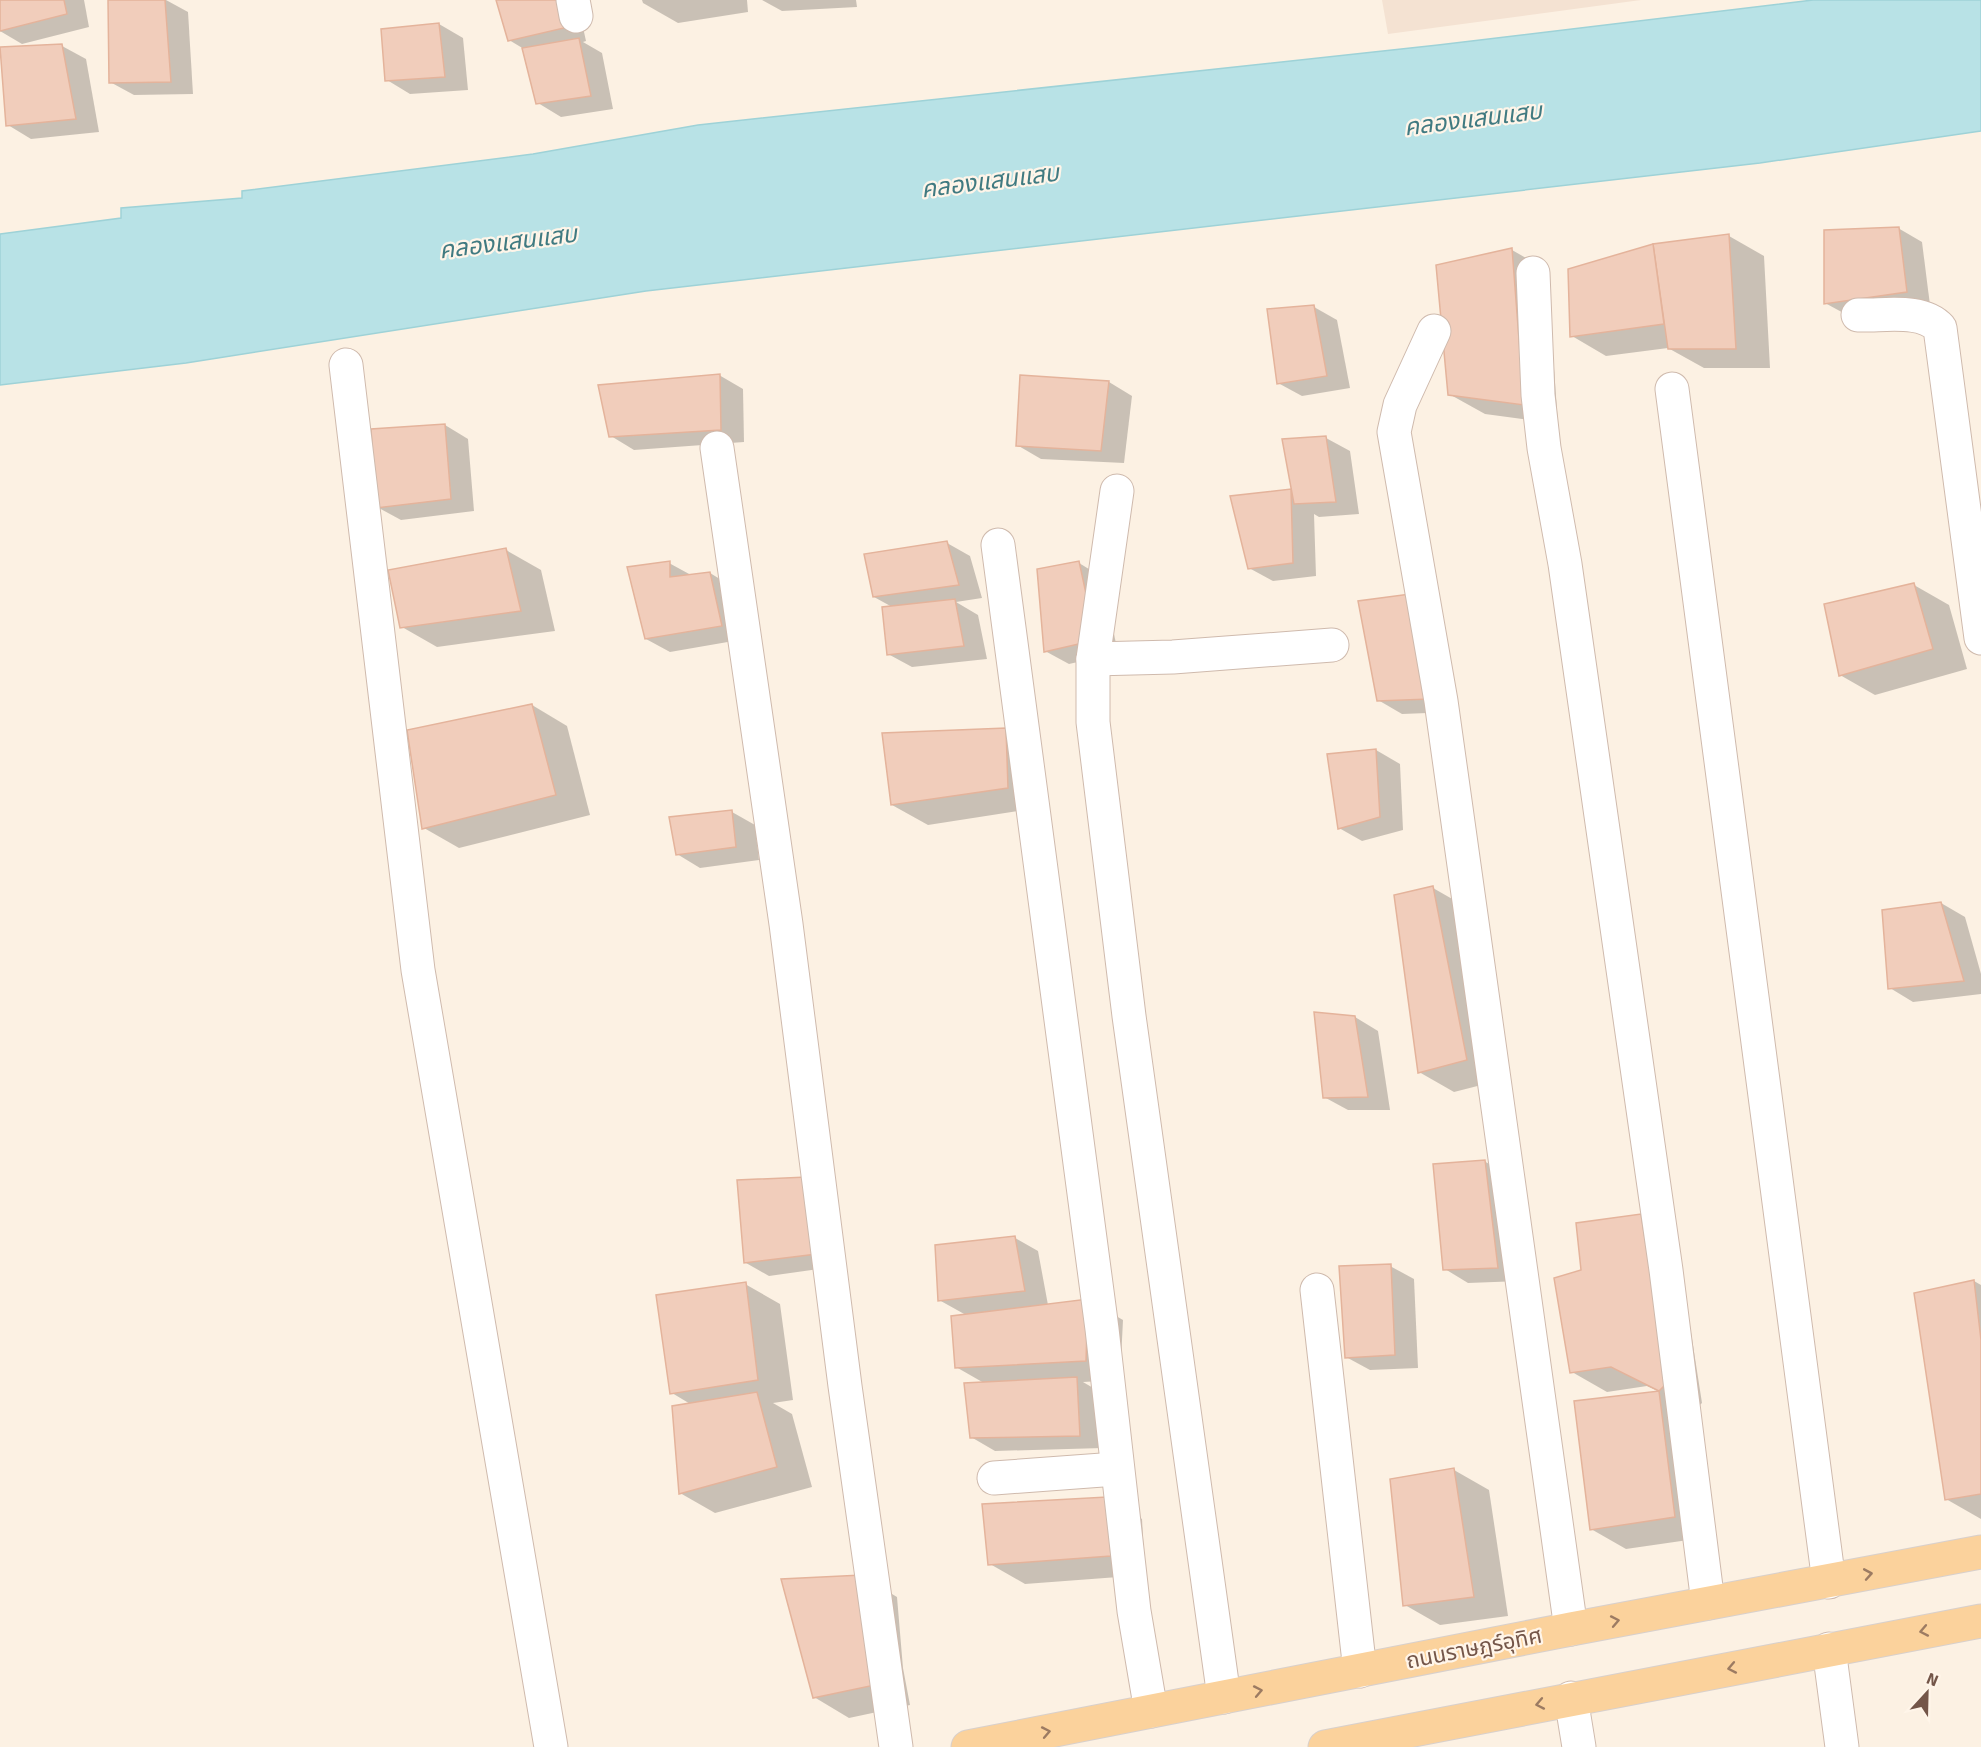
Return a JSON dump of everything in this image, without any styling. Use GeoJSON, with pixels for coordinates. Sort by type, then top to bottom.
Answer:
{"type":"FeatureCollection","features":[{"type":"Feature","properties":{"kind":"main road","name":"ถนนราษฎร์อุทิศ"},"geometry":{"type":"LineString","coordinates":[[968,1747],[1571,1629],[1981,1552]]}},
{"type":"Feature","properties":{"kind":"main road"},"geometry":{"type":"LineString","coordinates":[[1325,1747],[1981,1620]]}},
{"type":"Feature","properties":{"kind":"street"},"geometry":{"type":"LineString","coordinates":[[1533,273],[1538,395],[1544,448],[1565,564],[1664,1258],[1708,1603]]}},
{"type":"Feature","properties":{"kind":"street"},"geometry":{"type":"LineString","coordinates":[[1858,315],[1920,316],[1931,319],[1940,328],[1981,638]]}},
{"type":"Feature","properties":{"kind":"street"},"geometry":{"type":"LineString","coordinates":[[1434,331],[1400,405],[1395,432],[1441,701],[1571,1629]]}},
{"type":"Feature","properties":{"kind":"street"},"geometry":{"type":"LineString","coordinates":[[346,365],[418,970],[551,1747]]}},
{"type":"Feature","properties":{"kind":"street"},"geometry":{"type":"LineString","coordinates":[[1672,389],[1829,1582]]}},
{"type":"Feature","properties":{"kind":"street"},"geometry":{"type":"LineString","coordinates":[[717,448],[786,924],[845,1386],[896,1747]]}},
{"type":"Feature","properties":{"kind":"street"},"geometry":{"type":"LineString","coordinates":[[1117,491],[1093,659],[1093,722],[1126,992],[1224,1697]]}},
{"type":"Feature","properties":{"kind":"street"},"geometry":{"type":"LineString","coordinates":[[998,545],[1102,1329],[1134,1611],[1151,1711]]}},
{"type":"Feature","properties":{"kind":"street"},"geometry":{"type":"LineString","coordinates":[[1093,659],[1173,657],[1332,645]]}},
{"type":"Feature","properties":{"kind":"street"},"geometry":{"type":"LineString","coordinates":[[1317,1290],[1360,1671]]}},
{"type":"Feature","properties":{"kind":"street"},"geometry":{"type":"LineString","coordinates":[[994,1478],[1116,1468]]}},
{"type":"Feature","properties":{"kind":"street"},"geometry":{"type":"LineString","coordinates":[[1829,1649],[1842,1747]]}},
{"type":"Feature","properties":{"kind":"street"},"geometry":{"type":"LineString","coordinates":[[1571,1698],[1579,1747]]}},
{"type":"Feature","properties":{"kind":"shaded area"},"geometry":{"type":"Polygon","coordinates":[[[1382,0],[1641,0],[1388,34],[1382,0]]]}},
{"type":"Feature","properties":{"kind":"water","name":"คลองแสนแสบ"},"geometry":{"type":"Polygon","coordinates":[[[1813,0],[1981,0],[1981,131],[1760,163],[646,291],[186,363],[0,385],[0,234],[121,218],[121,208],[242,198],[242,191],[533,154],[698,125],[1438,45],[1813,0]]]}},
{"type":"Feature","properties":{"kind":"building"},"geometry":{"type":"Polygon","coordinates":[[[0,0],[64,0],[67,14],[0,31],[0,0]]]}},
{"type":"Feature","properties":{"kind":"building"},"geometry":{"type":"Polygon","coordinates":[[[108,0],[165,0],[171,82],[109,83],[108,0]]]}},
{"type":"Feature","properties":{"kind":"building"},"geometry":{"type":"Polygon","coordinates":[[[496,0],[557,0],[564,28],[508,41],[496,0]]]}},
{"type":"Feature","properties":{"kind":"building"},"geometry":{"type":"Polygon","coordinates":[[[439,23],[445,77],[385,81],[381,29],[439,23]]]}},
{"type":"Feature","properties":{"kind":"building"},"geometry":{"type":"Polygon","coordinates":[[[579,38],[591,96],[536,104],[522,48],[579,38]]]}},
{"type":"Feature","properties":{"kind":"building"},"geometry":{"type":"Polygon","coordinates":[[[62,44],[76,119],[6,126],[0,47],[62,44]]]}},
{"type":"Feature","properties":{"kind":"building"},"geometry":{"type":"Polygon","coordinates":[[[1899,227],[1907,292],[1824,304],[1824,230],[1899,227]]]}},
{"type":"Feature","properties":{"kind":"building"},"geometry":{"type":"Polygon","coordinates":[[[1729,234],[1736,349],[1668,349],[1653,244],[1729,234]]]}},
{"type":"Feature","properties":{"kind":"building"},"geometry":{"type":"Polygon","coordinates":[[[1653,244],[1664,324],[1570,337],[1568,269],[1653,244]]]}},
{"type":"Feature","properties":{"kind":"building"},"geometry":{"type":"Polygon","coordinates":[[[1512,248],[1524,405],[1448,395],[1436,265],[1512,248]]]}},
{"type":"Feature","properties":{"kind":"building"},"geometry":{"type":"Polygon","coordinates":[[[1314,305],[1327,376],[1277,384],[1267,309],[1314,305]]]}},
{"type":"Feature","properties":{"kind":"building"},"geometry":{"type":"Polygon","coordinates":[[[720,374],[721,430],[609,437],[598,385],[720,374]]]}},
{"type":"Feature","properties":{"kind":"building"},"geometry":{"type":"Polygon","coordinates":[[[1020,375],[1109,381],[1101,451],[1016,446],[1020,375]]]}},
{"type":"Feature","properties":{"kind":"building"},"geometry":{"type":"Polygon","coordinates":[[[445,424],[451,499],[376,508],[371,429],[445,424]]]}},
{"type":"Feature","properties":{"kind":"building"},"geometry":{"type":"Polygon","coordinates":[[[1326,436],[1336,502],[1294,504],[1282,439],[1326,436]]]}},
{"type":"Feature","properties":{"kind":"building"},"geometry":{"type":"Polygon","coordinates":[[[1291,489],[1293,563],[1248,569],[1230,496],[1291,489]]]}},
{"type":"Feature","properties":{"kind":"building"},"geometry":{"type":"Polygon","coordinates":[[[947,541],[959,585],[873,597],[864,554],[947,541]]]}},
{"type":"Feature","properties":{"kind":"building"},"geometry":{"type":"Polygon","coordinates":[[[506,548],[521,611],[400,628],[388,570],[506,548]]]}},
{"type":"Feature","properties":{"kind":"building"},"geometry":{"type":"Polygon","coordinates":[[[670,561],[670,577],[710,572],[722,626],[645,639],[627,567],[670,561]]]}},
{"type":"Feature","properties":{"kind":"building"},"geometry":{"type":"Polygon","coordinates":[[[1079,561],[1096,640],[1044,652],[1037,569],[1079,561]]]}},
{"type":"Feature","properties":{"kind":"building"},"geometry":{"type":"Polygon","coordinates":[[[1914,583],[1933,649],[1839,676],[1824,604],[1914,583]]]}},
{"type":"Feature","properties":{"kind":"building"},"geometry":{"type":"Polygon","coordinates":[[[1410,594],[1430,699],[1377,701],[1358,601],[1410,594]]]}},
{"type":"Feature","properties":{"kind":"building"},"geometry":{"type":"Polygon","coordinates":[[[955,599],[964,646],[887,655],[882,607],[955,599]]]}},
{"type":"Feature","properties":{"kind":"building"},"geometry":{"type":"Polygon","coordinates":[[[532,704],[556,795],[422,829],[407,730],[532,704]]]}},
{"type":"Feature","properties":{"kind":"building"},"geometry":{"type":"Polygon","coordinates":[[[1006,728],[1008,788],[891,805],[882,733],[1006,728]]]}},
{"type":"Feature","properties":{"kind":"building"},"geometry":{"type":"Polygon","coordinates":[[[1376,749],[1380,817],[1338,829],[1327,754],[1376,749]]]}},
{"type":"Feature","properties":{"kind":"building"},"geometry":{"type":"Polygon","coordinates":[[[732,810],[736,847],[676,855],[669,817],[732,810]]]}},
{"type":"Feature","properties":{"kind":"building"},"geometry":{"type":"Polygon","coordinates":[[[1433,886],[1467,1060],[1418,1073],[1394,895],[1433,886]]]}},
{"type":"Feature","properties":{"kind":"building"},"geometry":{"type":"Polygon","coordinates":[[[1941,902],[1964,981],[1888,989],[1882,910],[1941,902]]]}},
{"type":"Feature","properties":{"kind":"building"},"geometry":{"type":"Polygon","coordinates":[[[1314,1012],[1355,1016],[1368,1097],[1323,1098],[1314,1012]]]}},
{"type":"Feature","properties":{"kind":"building"},"geometry":{"type":"Polygon","coordinates":[[[1485,1160],[1498,1268],[1443,1270],[1433,1164],[1485,1160]]]}},
{"type":"Feature","properties":{"kind":"building"},"geometry":{"type":"Polygon","coordinates":[[[807,1177],[817,1254],[744,1263],[737,1180],[807,1177]]]}},
{"type":"Feature","properties":{"kind":"building"},"geometry":{"type":"Polygon","coordinates":[[[1641,1214],[1668,1382],[1659,1391],[1611,1367],[1570,1373],[1554,1278],[1581,1270],[1576,1223],[1641,1214]]]}},
{"type":"Feature","properties":{"kind":"building"},"geometry":{"type":"Polygon","coordinates":[[[1015,1236],[1025,1291],[938,1301],[935,1245],[1015,1236]]]}},
{"type":"Feature","properties":{"kind":"building"},"geometry":{"type":"Polygon","coordinates":[[[1391,1264],[1395,1355],[1345,1358],[1339,1266],[1391,1264]]]}},
{"type":"Feature","properties":{"kind":"building"},"geometry":{"type":"Polygon","coordinates":[[[1974,1280],[1981,1340],[1981,1494],[1945,1500],[1914,1293],[1974,1280]]]}},
{"type":"Feature","properties":{"kind":"building"},"geometry":{"type":"Polygon","coordinates":[[[746,1282],[758,1380],[670,1394],[656,1295],[746,1282]]]}},
{"type":"Feature","properties":{"kind":"building"},"geometry":{"type":"Polygon","coordinates":[[[1088,1299],[1086,1361],[955,1368],[951,1316],[1088,1299]]]}},
{"type":"Feature","properties":{"kind":"building"},"geometry":{"type":"Polygon","coordinates":[[[1077,1377],[1080,1436],[970,1438],[964,1383],[1077,1377]]]}},
{"type":"Feature","properties":{"kind":"building"},"geometry":{"type":"Polygon","coordinates":[[[1659,1391],[1675,1517],[1590,1530],[1574,1401],[1659,1391]]]}},
{"type":"Feature","properties":{"kind":"building"},"geometry":{"type":"Polygon","coordinates":[[[757,1392],[777,1467],[679,1494],[672,1406],[757,1392]]]}},
{"type":"Feature","properties":{"kind":"building"},"geometry":{"type":"Polygon","coordinates":[[[1454,1468],[1474,1597],[1403,1606],[1390,1479],[1454,1468]]]}},
{"type":"Feature","properties":{"kind":"building"},"geometry":{"type":"Polygon","coordinates":[[[1107,1497],[1111,1556],[988,1565],[982,1504],[1107,1497]]]}},
{"type":"Feature","properties":{"kind":"building"},"geometry":{"type":"Polygon","coordinates":[[[862,1575],[875,1685],[813,1698],[781,1579],[862,1575]]]}}]}
